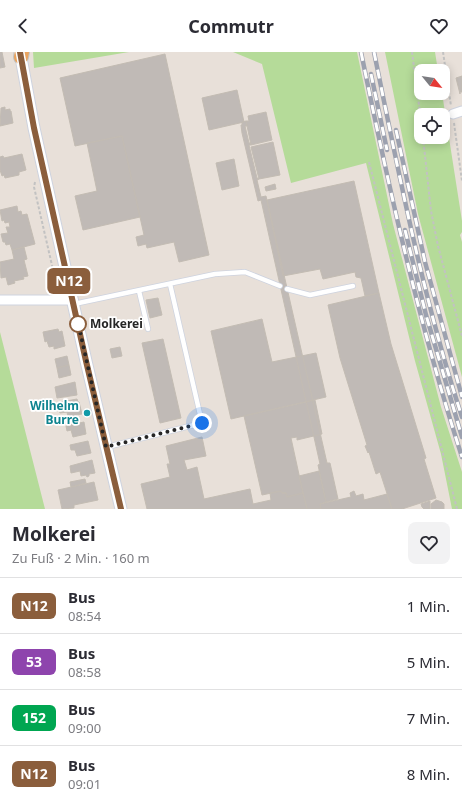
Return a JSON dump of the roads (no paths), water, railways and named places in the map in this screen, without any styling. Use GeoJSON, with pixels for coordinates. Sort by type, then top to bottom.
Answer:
{"type":"FeatureCollection","features":[{"type":"Feature","properties":{"kind":"street"},"geometry":{"type":"LineString","coordinates":[[21,54],[34,128],[121,509]]}},
{"type":"Feature","properties":{"kind":"street"},"geometry":{"type":"LineString","coordinates":[[452,114],[462,112]]}},
{"type":"Feature","properties":{"kind":"street"},"geometry":{"type":"LineString","coordinates":[[0,300],[73,302]]}},
{"type":"Feature","properties":{"kind":"lane"},"geometry":{"type":"LineString","coordinates":[[73,302],[139,291],[215,274],[245,272],[280,286]]}},
{"type":"Feature","properties":{"kind":"lane"},"geometry":{"type":"LineString","coordinates":[[106,447],[202,423],[170,284]]}},
{"type":"Feature","properties":{"kind":"lane"},"geometry":{"type":"LineString","coordinates":[[287,289],[310,295],[353,286]]}},
{"type":"Feature","properties":{"kind":"lane"},"geometry":{"type":"LineString","coordinates":[[139,291],[148,329]]}},
{"type":"Feature","properties":{"kind":"railway"},"geometry":{"type":"LineString","coordinates":[[361,52],[406,256],[432,357],[462,457]]}},
{"type":"Feature","properties":{"kind":"railway"},"geometry":{"type":"LineString","coordinates":[[374,52],[424,282],[435,327],[462,417]]}},
{"type":"Feature","properties":{"kind":"railway"},"geometry":{"type":"LineString","coordinates":[[371,74],[387,150]]}},
{"type":"Feature","properties":{"kind":"railway"},"geometry":{"type":"LineString","coordinates":[[396,130],[425,262],[462,397]]}},
{"type":"Feature","properties":{"kind":"railway"},"geometry":{"type":"LineString","coordinates":[[405,230],[426,315],[462,437]]}},
{"type":"Feature","properties":{"kind":"place","name":"Molkerei"},"geometry":{"type":"Point","coordinates":[78,324]}},
{"type":"Feature","properties":{"kind":"place","name":"Wilhelm Burre"},"geometry":{"type":"Point","coordinates":[87,413]}}]}
